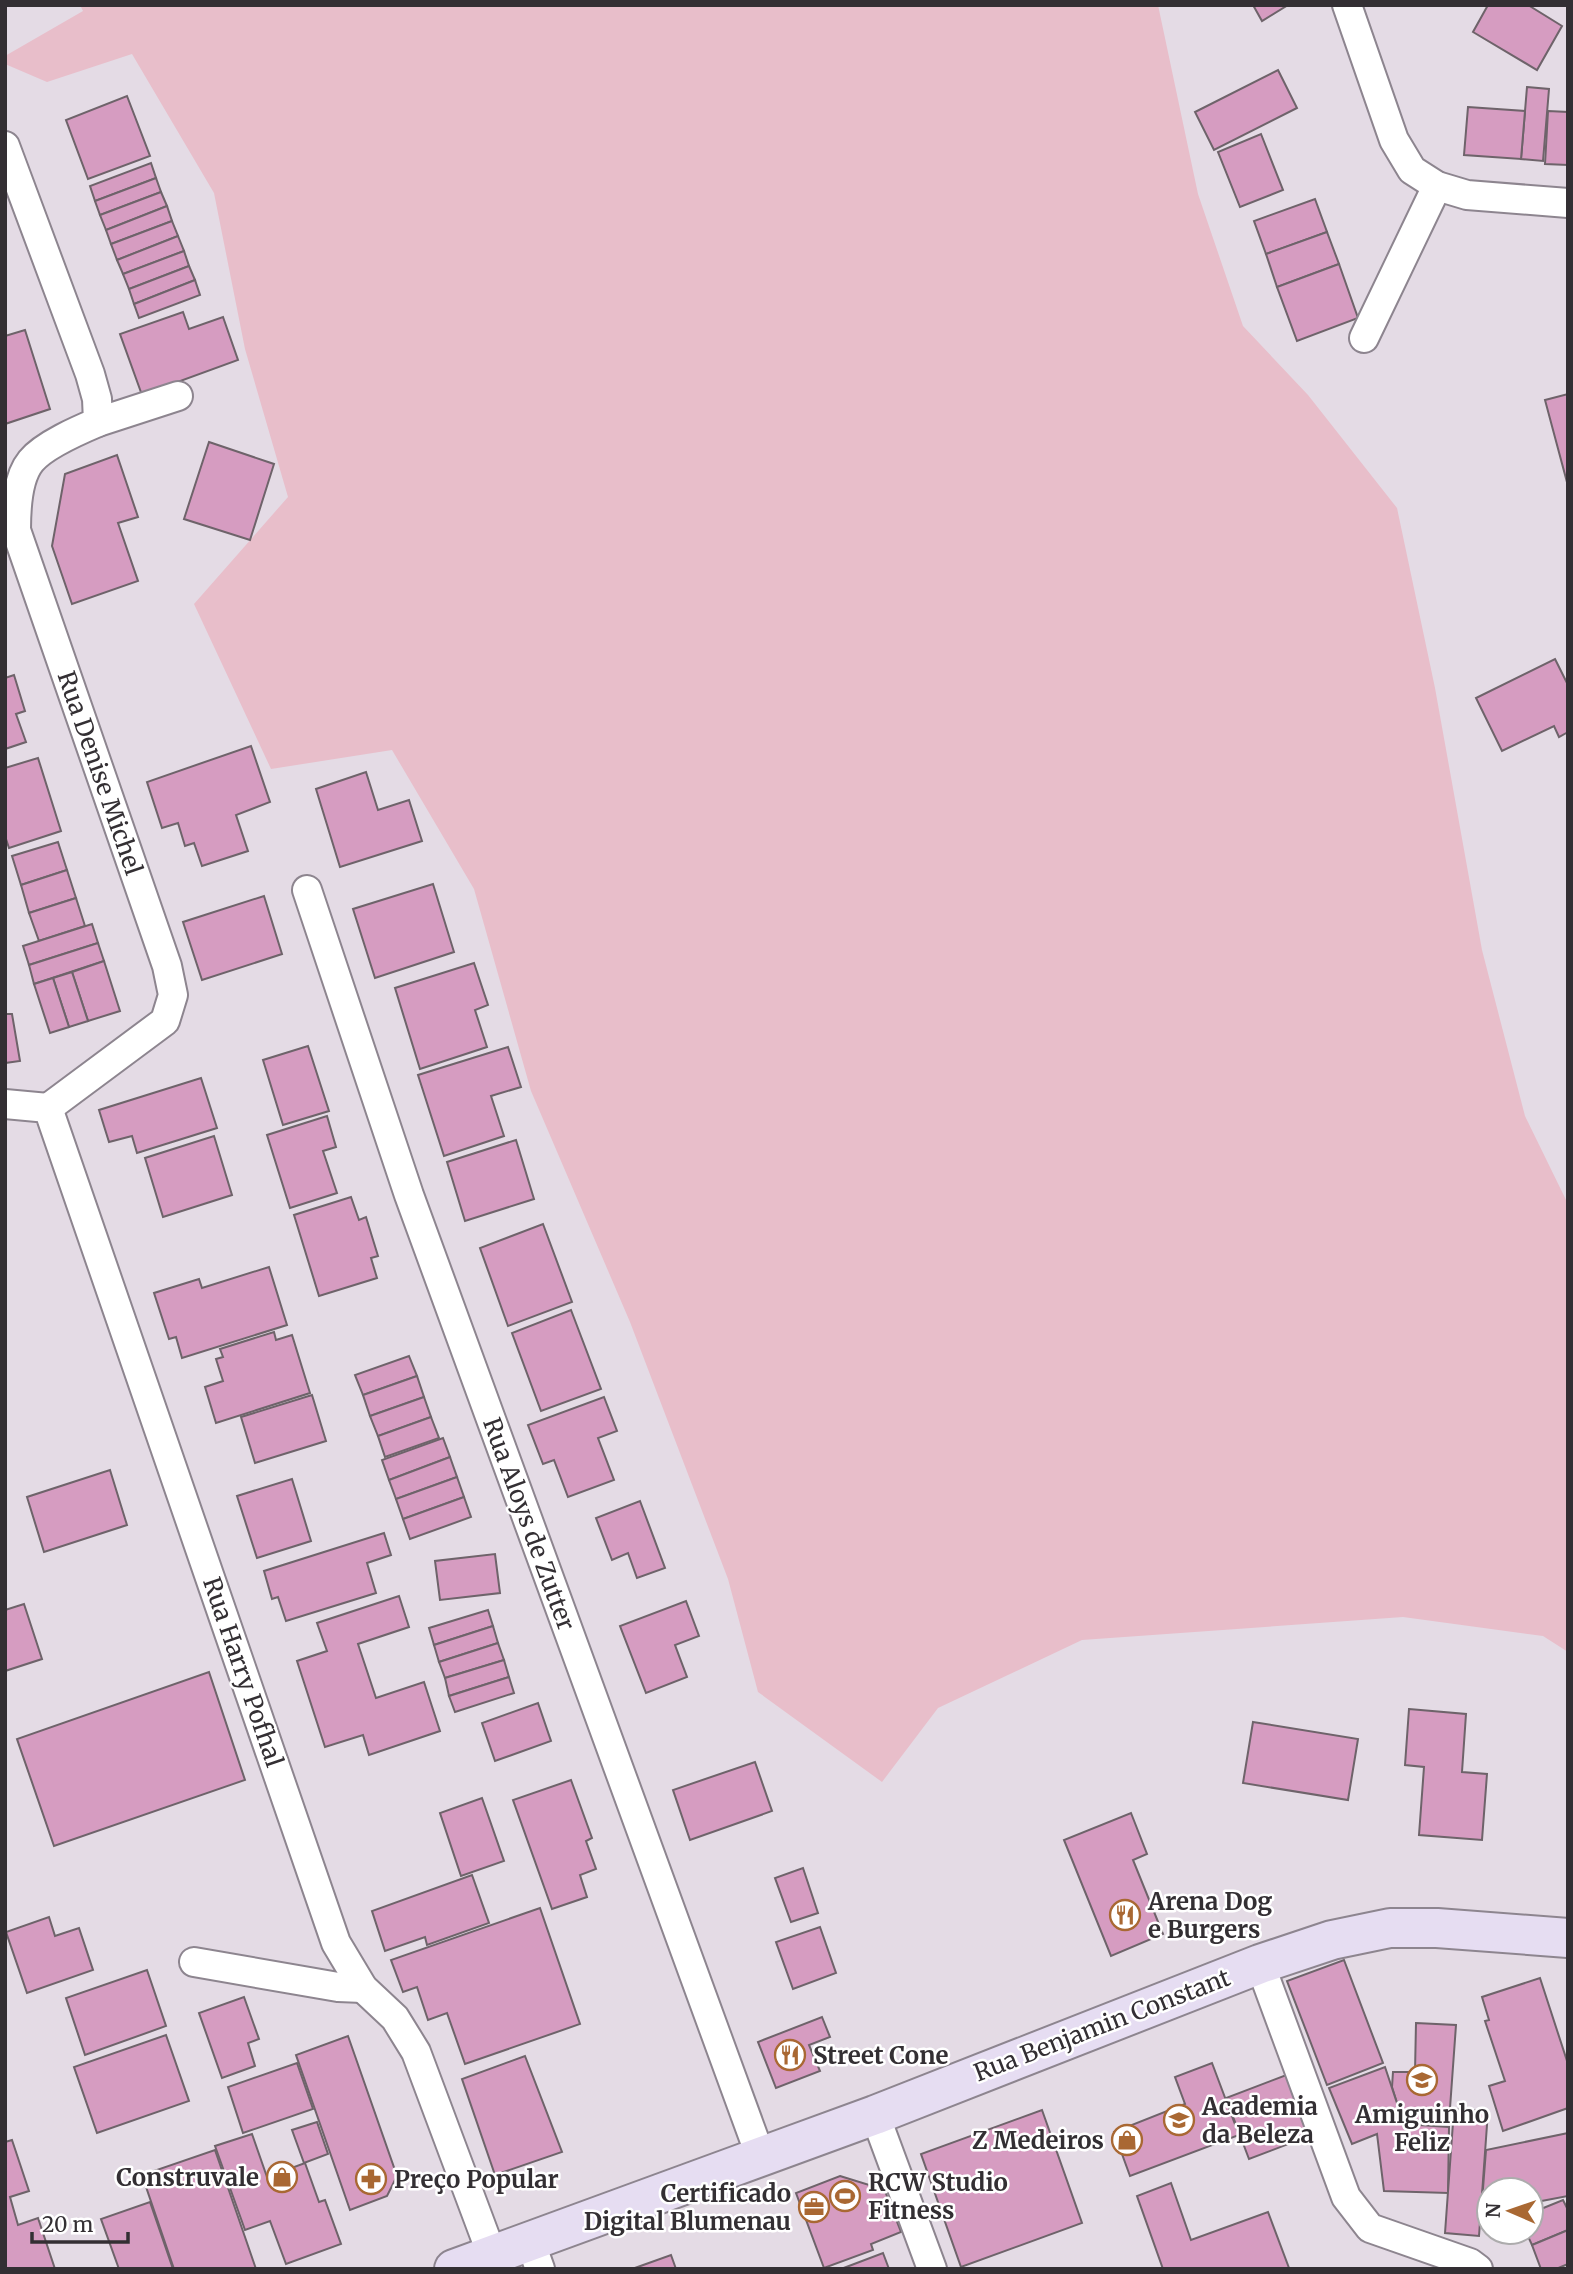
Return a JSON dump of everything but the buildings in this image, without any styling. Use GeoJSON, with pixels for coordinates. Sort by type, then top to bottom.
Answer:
{"type":"FeatureCollection","features":[{"type":"Feature","properties":{"kind":"main road","name":"Rua Benjamin Constant"},"geometry":{"type":"LineString","coordinates":[[454,2269],[492,2255],[535,2255],[760,2155],[875,2115],[1260,1964],[1332,1940],[1390,1928],[1437,1928],[1568,1938]]}},
{"type":"Feature","properties":{"kind":"street"},"geometry":{"type":"LineString","coordinates":[[1347,5],[1394,139],[1412,170],[1437,186],[1467,195],[1568,203]]}},
{"type":"Feature","properties":{"kind":"street"},"geometry":{"type":"LineString","coordinates":[[5,146],[90,374],[97,398],[97,422]]}},
{"type":"Feature","properties":{"kind":"street"},"geometry":{"type":"LineString","coordinates":[[1364,338],[1437,186]]}},
{"type":"Feature","properties":{"kind":"street","name":"Rua Denise Michel"},"geometry":{"type":"LineString","coordinates":[[48,1108],[165,1021],[173,995],[167,966],[16,530],[16,505],[31,461],[71,434],[97,422],[178,396]]}},
{"type":"Feature","properties":{"kind":"street","name":"Rua Aloys de Zutter"},"geometry":{"type":"LineString","coordinates":[[307,890],[419,1220],[760,2155]]}},
{"type":"Feature","properties":{"kind":"street"},"geometry":{"type":"LineString","coordinates":[[5,1104],[48,1108]]}},
{"type":"Feature","properties":{"kind":"street","name":"Rua Harry Pofhal"},"geometry":{"type":"LineString","coordinates":[[48,1108],[336,1943],[363,1988],[395,2018],[416,2052],[492,2255]]}},
{"type":"Feature","properties":{"kind":"street"},"geometry":{"type":"LineString","coordinates":[[194,1962],[338,1987],[363,1988]]}},
{"type":"Feature","properties":{"kind":"street"},"geometry":{"type":"LineString","coordinates":[[1260,1964],[1346,2197],[1370,2228],[1470,2263],[1478,2269]]}},
{"type":"Feature","properties":{"kind":"street"},"geometry":{"type":"LineString","coordinates":[[875,2115],[932,2269]]}},
{"type":"Feature","properties":{"kind":"shaded area"},"geometry":{"type":"Polygon","coordinates":[[[80,5],[1158,5],[1198,194],[1243,326],[1308,395],[1397,508],[1435,688],[1482,950],[1525,1116],[1568,1204],[1568,1652],[1543,1636],[1403,1617],[1082,1640],[938,1708],[882,1782],[758,1692],[728,1579],[630,1322],[531,1091],[474,889],[392,750],[271,769],[194,604],[288,497],[245,349],[214,193],[132,54],[47,82],[5,64],[5,56],[83,11],[80,5]]]}},
{"type":"Feature","properties":{"kind":"place","name":"Arena Dog e Burgers"},"geometry":{"type":"Point","coordinates":[1125,1915]}},
{"type":"Feature","properties":{"kind":"place","name":"Street Cone"},"geometry":{"type":"Point","coordinates":[790,2055]}},
{"type":"Feature","properties":{"kind":"place","name":"Amiguinho Feliz"},"geometry":{"type":"Point","coordinates":[1422,2080]}},
{"type":"Feature","properties":{"kind":"place","name":"Academia da Beleza"},"geometry":{"type":"Point","coordinates":[1179,2120]}},
{"type":"Feature","properties":{"kind":"place","name":"Z Medeiros"},"geometry":{"type":"Point","coordinates":[1127,2140]}},
{"type":"Feature","properties":{"kind":"place","name":"Construvale"},"geometry":{"type":"Point","coordinates":[282,2177]}},
{"type":"Feature","properties":{"kind":"place","name":"Preço Popular"},"geometry":{"type":"Point","coordinates":[371,2179]}},
{"type":"Feature","properties":{"kind":"place","name":"RCW Studio Fitness"},"geometry":{"type":"Point","coordinates":[845,2196]}},
{"type":"Feature","properties":{"kind":"place","name":"Certificado Digital Blumenau"},"geometry":{"type":"Point","coordinates":[814,2207]}}]}
